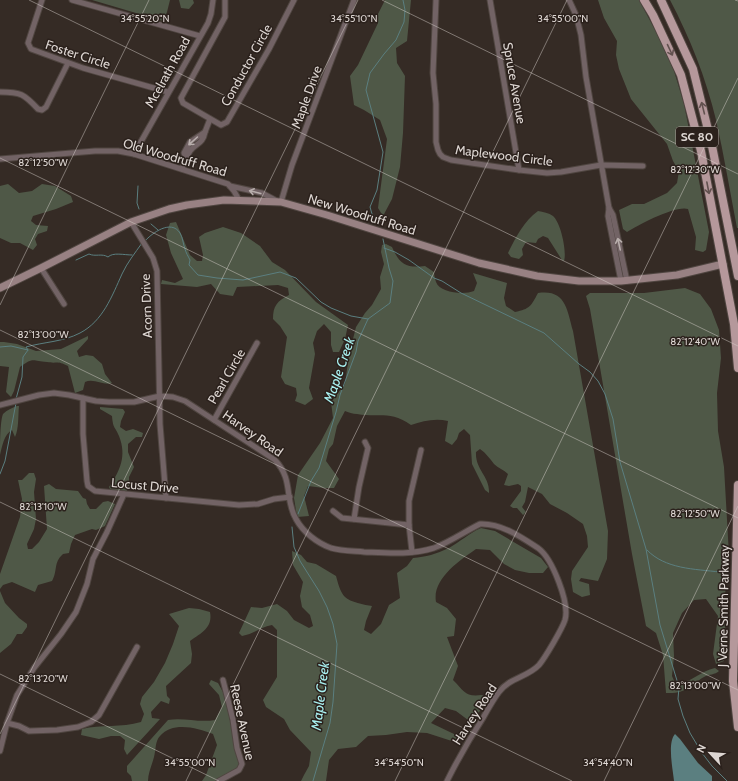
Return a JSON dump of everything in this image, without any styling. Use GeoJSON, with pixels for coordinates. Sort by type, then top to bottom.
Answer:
{"type":"FeatureCollection","features":[{"type":"Feature","properties":{"kind":"main road","name":"SC 80"},"geometry":{"type":"LineString","coordinates":[[644,0],[653,15],[681,75],[731,262],[738,276]]}},
{"type":"Feature","properties":{"kind":"main road","name":"SC 80"},"geometry":{"type":"LineString","coordinates":[[660,0],[693,69],[711,139],[731,262],[738,368]]}},
{"type":"Feature","properties":{"kind":"main road","name":"New Woodruff Road"},"geometry":{"type":"LineString","coordinates":[[0,288],[132,222],[187,205],[214,201],[239,200],[279,202],[331,216],[479,263],[522,273],[560,279],[624,281],[677,275],[731,262]]}},
{"type":"Feature","properties":{"kind":"main road","name":"J Verne Smith Parkway"},"geometry":{"type":"LineString","coordinates":[[738,485],[733,681],[738,727]]}},
{"type":"Feature","properties":{"kind":"street","name":"Foster Circle"},"geometry":{"type":"LineString","coordinates":[[42,0],[28,43],[33,50],[68,63],[168,92]]}},
{"type":"Feature","properties":{"kind":"street"},"geometry":{"type":"LineString","coordinates":[[72,0],[200,36]]}},
{"type":"Feature","properties":{"kind":"street","name":"Mcelrath Road"},"geometry":{"type":"LineString","coordinates":[[134,154],[208,23],[213,0]]}},
{"type":"Feature","properties":{"kind":"street","name":"Conductor Circle"},"geometry":{"type":"LineString","coordinates":[[225,0],[225,17],[181,98],[183,103],[221,124],[227,122],[269,49],[294,0]]}},
{"type":"Feature","properties":{"kind":"street","name":"Maple Drive"},"geometry":{"type":"LineString","coordinates":[[279,202],[354,0]]}},
{"type":"Feature","properties":{"kind":"street","name":"Maplewood Circle"},"geometry":{"type":"LineString","coordinates":[[436,0],[433,73],[436,104],[436,142],[438,150],[443,157],[519,170],[554,173],[601,165],[643,166]]}},
{"type":"Feature","properties":{"kind":"street","name":"Spruce Avenue"},"geometry":{"type":"LineString","coordinates":[[490,0],[519,170]]}},
{"type":"Feature","properties":{"kind":"street"},"geometry":{"type":"LineString","coordinates":[[569,0],[576,15],[581,36],[586,77],[601,165],[609,208],[613,215],[624,281]]}},
{"type":"Feature","properties":{"kind":"street"},"geometry":{"type":"LineString","coordinates":[[0,92],[16,92],[27,98],[38,109],[42,110],[46,107],[68,63]]}},
{"type":"Feature","properties":{"kind":"street"},"geometry":{"type":"LineString","coordinates":[[182,169],[191,150],[200,143],[204,136],[210,119]]}},
{"type":"Feature","properties":{"kind":"street","name":"Old Woodruff Road"},"geometry":{"type":"LineString","coordinates":[[0,159],[95,151],[118,151],[134,154],[230,186],[239,200]]}},
{"type":"Feature","properties":{"kind":"street"},"geometry":{"type":"LineString","coordinates":[[230,186],[262,194],[279,202]]}},
{"type":"Feature","properties":{"kind":"street","name":"Acorn Drive"},"geometry":{"type":"LineString","coordinates":[[132,222],[153,258],[157,271],[160,424],[166,498]]}},
{"type":"Feature","properties":{"kind":"street"},"geometry":{"type":"LineString","coordinates":[[41,268],[64,304]]}},
{"type":"Feature","properties":{"kind":"street","name":"Pearl Circle"},"geometry":{"type":"LineString","coordinates":[[214,420],[257,343]]}},
{"type":"Feature","properties":{"kind":"street","name":"Harvey Road"},"geometry":{"type":"LineString","coordinates":[[0,405],[39,395],[54,393],[108,402],[134,402],[160,396],[179,398],[275,460],[280,465],[286,477],[292,513],[302,528],[314,539],[331,548],[347,551],[393,554],[427,550],[443,544],[480,524],[491,524],[541,550],[552,567],[559,583],[566,610],[565,620],[542,661],[533,671],[510,682],[500,692],[470,737],[447,781]]}},
{"type":"Feature","properties":{"kind":"street","name":"Locust Drive"},"geometry":{"type":"LineString","coordinates":[[83,398],[83,434],[87,484],[95,491],[245,505],[258,504],[290,497]]}},
{"type":"Feature","properties":{"kind":"street"},"geometry":{"type":"LineString","coordinates":[[354,519],[359,487],[368,448],[365,442]]}},
{"type":"Feature","properties":{"kind":"street"},"geometry":{"type":"LineString","coordinates":[[412,552],[409,525],[409,501],[421,450]]}},
{"type":"Feature","properties":{"kind":"street"},"geometry":{"type":"LineString","coordinates":[[0,752],[14,702],[21,688],[76,612],[87,584],[93,558],[107,532],[124,494]]}},
{"type":"Feature","properties":{"kind":"street"},"geometry":{"type":"LineString","coordinates":[[333,511],[342,518],[409,525]]}},
{"type":"Feature","properties":{"kind":"street"},"geometry":{"type":"LineString","coordinates":[[7,723],[19,726],[29,731],[39,731],[78,727],[91,722],[99,714],[137,647]]}},
{"type":"Feature","properties":{"kind":"street","name":"Reese Avenue"},"geometry":{"type":"LineString","coordinates":[[219,781],[239,770],[242,764],[237,748],[233,720],[222,680]]}},
{"type":"Feature","properties":{"kind":"green space"},"geometry":{"type":"Polygon","coordinates":[[[92,0],[170,0],[163,21],[92,0]]]}},
{"type":"Feature","properties":{"kind":"green space"},"geometry":{"type":"Polygon","coordinates":[[[179,0],[193,0],[194,3],[189,9],[181,8],[179,0]]]}},
{"type":"Feature","properties":{"kind":"green space"},"geometry":{"type":"Polygon","coordinates":[[[385,0],[411,0],[407,41],[396,48],[397,63],[405,76],[400,167],[392,199],[383,216],[378,208],[387,139],[380,120],[354,105],[350,76],[358,65],[378,23],[378,14],[385,0]]]}},
{"type":"Feature","properties":{"kind":"green space"},"geometry":{"type":"Polygon","coordinates":[[[598,0],[639,0],[662,43],[674,71],[684,104],[709,232],[706,250],[703,252],[695,250],[696,237],[688,209],[675,210],[666,213],[627,232],[623,229],[619,210],[632,204],[644,204],[667,193],[677,183],[679,171],[673,161],[667,144],[631,99],[619,69],[616,55],[617,41],[604,18],[598,0]]]}},
{"type":"Feature","properties":{"kind":"green space"},"geometry":{"type":"Polygon","coordinates":[[[670,0],[738,0],[738,228],[712,104],[691,44],[670,0]]]}},
{"type":"Feature","properties":{"kind":"green space"},"geometry":{"type":"Polygon","coordinates":[[[8,184],[19,193],[32,191],[42,184],[55,186],[71,196],[73,202],[33,216],[31,221],[36,225],[48,226],[47,231],[38,234],[35,239],[37,245],[33,250],[20,243],[11,243],[0,238],[0,186],[8,184]]]}},
{"type":"Feature","properties":{"kind":"green space"},"geometry":{"type":"Polygon","coordinates":[[[538,211],[553,216],[559,225],[565,251],[564,261],[548,238],[543,236],[538,239],[536,243],[526,242],[522,249],[523,255],[519,259],[511,257],[508,253],[524,224],[538,211]]]}},
{"type":"Feature","properties":{"kind":"green space"},"geometry":{"type":"Polygon","coordinates":[[[176,222],[190,255],[197,261],[202,261],[203,255],[199,237],[205,233],[223,227],[241,233],[260,246],[272,262],[285,270],[316,302],[348,325],[345,339],[339,352],[333,352],[331,345],[331,332],[324,324],[317,331],[313,343],[315,354],[309,388],[313,399],[305,405],[295,401],[297,395],[296,388],[285,384],[281,377],[287,337],[280,326],[273,319],[273,314],[276,304],[281,299],[289,295],[288,288],[278,285],[237,287],[233,296],[220,294],[211,284],[197,287],[161,284],[162,280],[175,283],[183,279],[171,253],[166,235],[170,223],[176,222]]]}},
{"type":"Feature","properties":{"kind":"green space"},"geometry":{"type":"Polygon","coordinates":[[[386,244],[392,247],[398,258],[404,264],[408,266],[425,266],[434,272],[438,286],[447,291],[464,293],[474,291],[477,283],[473,273],[507,283],[504,298],[506,306],[515,312],[524,310],[530,306],[538,293],[554,294],[564,303],[573,331],[608,531],[607,559],[598,581],[581,578],[579,581],[589,584],[590,595],[582,597],[573,592],[571,579],[572,571],[588,547],[587,536],[583,524],[550,504],[542,494],[528,487],[525,502],[522,507],[526,512],[523,515],[517,508],[510,506],[521,491],[521,486],[518,484],[509,486],[504,485],[508,474],[494,464],[480,449],[476,452],[476,458],[489,487],[489,493],[485,490],[472,464],[470,435],[464,429],[459,433],[457,439],[452,445],[445,441],[448,421],[429,420],[411,425],[404,420],[390,416],[354,414],[345,411],[337,426],[333,444],[329,449],[326,461],[339,479],[334,488],[308,486],[304,496],[309,516],[297,517],[294,498],[298,475],[320,443],[333,418],[331,402],[345,384],[349,355],[356,327],[372,305],[381,289],[380,277],[384,264],[381,252],[382,245],[386,244]]]}},
{"type":"Feature","properties":{"kind":"green space"},"geometry":{"type":"Polygon","coordinates":[[[685,288],[700,294],[711,309],[719,330],[721,358],[717,393],[718,431],[724,467],[729,555],[724,605],[726,640],[724,661],[716,664],[713,654],[718,616],[706,599],[694,600],[682,613],[673,633],[674,656],[672,676],[675,683],[681,683],[715,668],[719,671],[704,677],[683,691],[666,693],[663,655],[656,633],[646,626],[632,554],[590,309],[586,296],[590,293],[644,293],[685,288]]]}},
{"type":"Feature","properties":{"kind":"green space"},"geometry":{"type":"Polygon","coordinates":[[[88,336],[88,339],[77,351],[79,357],[86,355],[93,356],[102,364],[105,374],[112,383],[106,384],[88,381],[85,382],[83,390],[75,393],[68,366],[59,363],[33,360],[20,367],[11,397],[6,392],[9,367],[0,366],[0,342],[17,344],[36,351],[61,349],[88,336]]]}},
{"type":"Feature","properties":{"kind":"green space"},"geometry":{"type":"Polygon","coordinates":[[[19,406],[18,426],[15,437],[12,430],[7,434],[0,455],[3,414],[19,406]]]}},
{"type":"Feature","properties":{"kind":"green space"},"geometry":{"type":"Polygon","coordinates":[[[100,407],[123,409],[125,412],[120,427],[126,431],[133,429],[143,433],[142,437],[136,437],[128,444],[128,452],[134,467],[129,477],[129,486],[126,492],[111,491],[109,487],[119,469],[122,450],[112,416],[100,409],[100,407]]]}},
{"type":"Feature","properties":{"kind":"green space"},"geometry":{"type":"Polygon","coordinates":[[[29,473],[34,473],[36,479],[34,492],[36,519],[34,529],[27,544],[28,549],[32,549],[39,542],[47,529],[44,486],[49,484],[56,489],[78,491],[83,498],[86,499],[90,509],[96,509],[103,502],[108,501],[115,504],[105,526],[96,530],[92,529],[75,535],[69,553],[63,554],[58,561],[52,581],[38,585],[35,592],[12,582],[3,585],[0,589],[0,574],[20,517],[22,499],[18,480],[22,480],[29,473]]]}},
{"type":"Feature","properties":{"kind":"green space"},"geometry":{"type":"Polygon","coordinates":[[[481,528],[495,531],[541,558],[548,567],[543,573],[529,573],[515,570],[504,564],[490,550],[476,549],[462,559],[442,578],[436,594],[436,602],[447,608],[456,619],[454,636],[447,637],[458,666],[453,680],[466,693],[472,695],[482,695],[487,698],[480,711],[468,720],[456,711],[445,708],[431,723],[454,734],[460,739],[458,743],[427,733],[407,732],[368,736],[356,747],[338,749],[329,760],[326,781],[301,781],[309,766],[311,752],[290,730],[284,719],[266,707],[263,700],[277,677],[277,630],[272,625],[242,636],[239,633],[251,607],[262,608],[277,604],[287,611],[294,620],[309,628],[313,626],[310,615],[302,607],[300,596],[303,582],[293,565],[292,551],[301,555],[307,562],[316,564],[336,576],[339,587],[347,599],[372,606],[364,630],[371,634],[381,624],[389,605],[400,598],[397,573],[407,566],[413,558],[435,554],[453,546],[472,532],[481,528]]]}},
{"type":"Feature","properties":{"kind":"green space"},"geometry":{"type":"Polygon","coordinates":[[[0,591],[5,603],[27,624],[27,627],[22,634],[17,634],[11,644],[0,653],[0,591]]]}},
{"type":"Feature","properties":{"kind":"green space"},"geometry":{"type":"Polygon","coordinates":[[[189,608],[210,612],[210,622],[202,633],[190,641],[192,654],[191,663],[166,686],[167,696],[170,699],[169,704],[161,701],[151,712],[152,718],[160,719],[127,755],[124,749],[125,740],[120,736],[111,736],[99,739],[81,735],[82,729],[126,725],[141,722],[144,714],[140,704],[142,697],[154,682],[165,663],[179,626],[169,614],[189,608]]]}},
{"type":"Feature","properties":{"kind":"green space"},"geometry":{"type":"Polygon","coordinates":[[[211,680],[218,683],[224,694],[240,765],[236,770],[216,781],[202,781],[206,775],[217,745],[213,734],[193,728],[178,727],[165,731],[158,738],[148,781],[132,781],[131,776],[127,772],[127,766],[168,720],[215,720],[222,707],[219,695],[209,684],[211,680]]]}},
{"type":"Feature","properties":{"kind":"water"},"geometry":{"type":"Polygon","coordinates":[[[675,734],[698,763],[712,776],[712,781],[674,781],[671,744],[675,734]]]}},
{"type":"Feature","properties":{"kind":"waterway","name":"Maple Creek"},"geometry":{"type":"LineString","coordinates":[[381,222],[372,214],[370,207],[377,190],[383,152],[366,90],[370,73],[396,40],[404,22],[405,10],[403,0]]}},
{"type":"Feature","properties":{"kind":"waterway"},"geometry":{"type":"LineString","coordinates":[[138,186],[137,203],[139,209]]}},
{"type":"Feature","properties":{"kind":"waterway"},"geometry":{"type":"LineString","coordinates":[[151,224],[158,230]]}},
{"type":"Feature","properties":{"kind":"waterway"},"geometry":{"type":"LineString","coordinates":[[145,241],[157,231],[167,227],[172,227],[180,233],[190,260],[189,265],[198,275],[243,280],[280,272],[296,278],[321,302],[331,308],[351,316],[368,319]]}},
{"type":"Feature","properties":{"kind":"waterway","name":"Maple Creek"},"geometry":{"type":"LineString","coordinates":[[298,514],[311,481],[319,468],[340,395],[356,352],[358,341],[368,319],[390,303],[393,281],[383,239]]}},
{"type":"Feature","properties":{"kind":"waterway"},"geometry":{"type":"LineString","coordinates":[[16,399],[22,377],[23,357],[28,350],[26,347],[73,336],[88,328],[95,322],[106,307],[126,266],[142,243]]}},
{"type":"Feature","properties":{"kind":"waterway"},"geometry":{"type":"LineString","coordinates":[[384,248],[409,260],[434,278],[442,281],[461,293],[544,333],[590,372],[598,381],[605,394],[613,419],[620,462],[646,549],[660,625],[679,687],[678,699],[683,716],[690,733],[702,753],[727,781]]}},
{"type":"Feature","properties":{"kind":"waterway"},"geometry":{"type":"LineString","coordinates":[[76,260],[89,254],[108,257],[116,254],[132,255]]}},
{"type":"Feature","properties":{"kind":"waterway"},"geometry":{"type":"LineString","coordinates":[[0,347],[11,346],[28,350]]}},
{"type":"Feature","properties":{"kind":"waterway"},"geometry":{"type":"LineString","coordinates":[[0,474],[5,461],[16,403]]}},
{"type":"Feature","properties":{"kind":"waterway","name":"Maple Creek"},"geometry":{"type":"LineString","coordinates":[[292,527],[294,547],[300,561],[327,607],[333,624],[337,644],[330,723],[313,781]]}},
{"type":"Feature","properties":{"kind":"waterway"},"geometry":{"type":"LineString","coordinates":[[647,550],[654,556],[671,565],[690,569],[720,572]]}}]}
